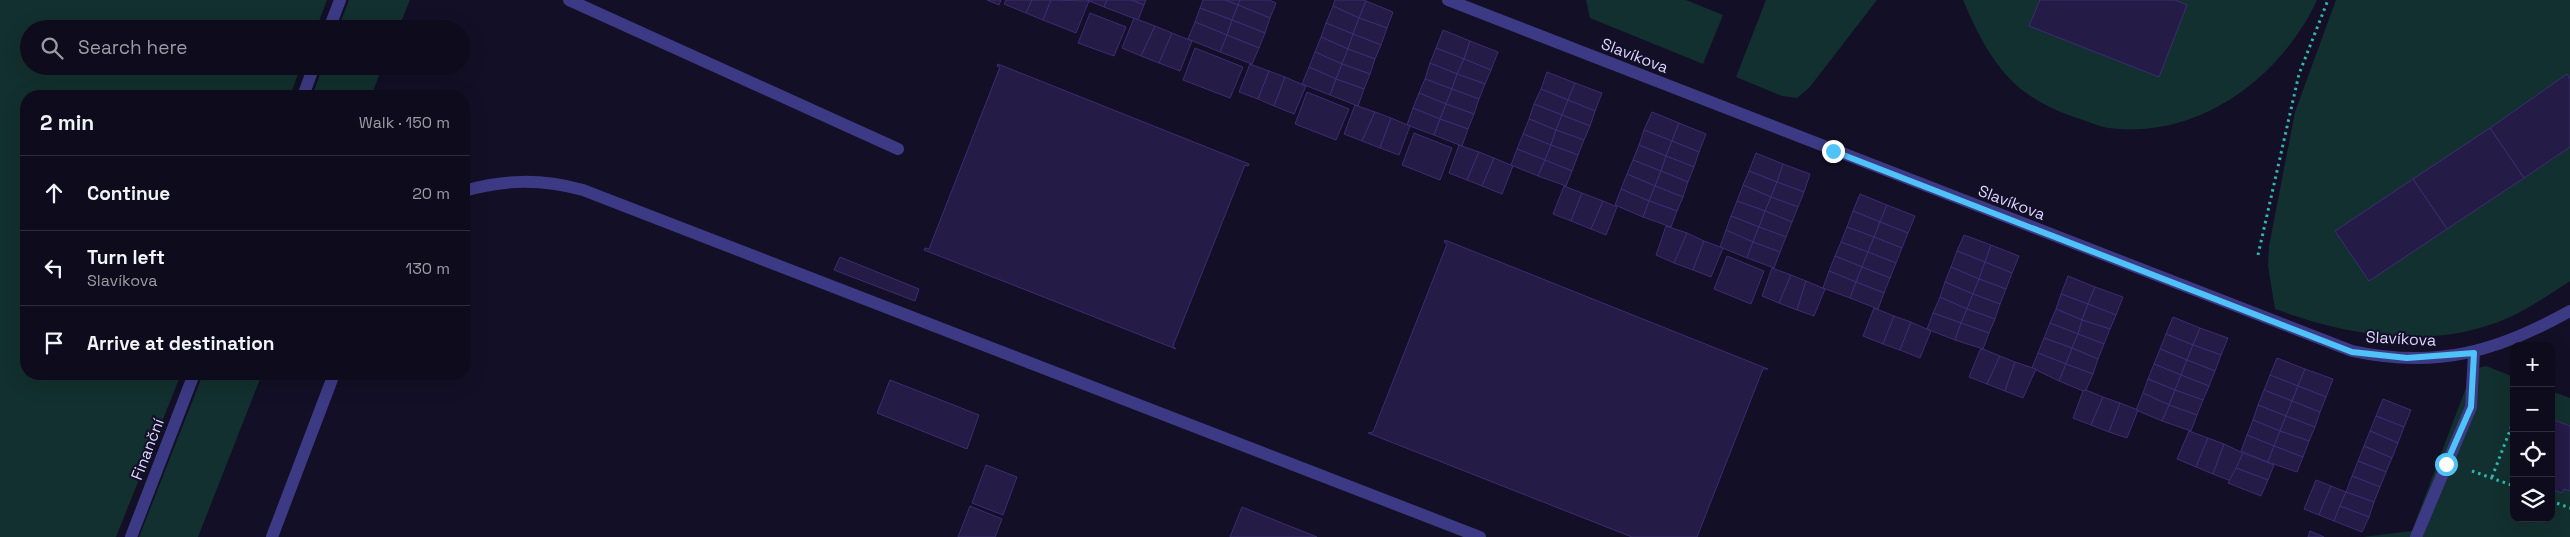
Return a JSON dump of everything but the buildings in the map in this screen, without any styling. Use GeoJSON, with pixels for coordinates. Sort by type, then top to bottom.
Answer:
{"type":"FeatureCollection","features":[{"type":"Feature","properties":{"kind":"street"},"geometry":{"type":"LineString","coordinates":[[332,20],[340,0]]}},
{"type":"Feature","properties":{"kind":"street"},"geometry":{"type":"LineString","coordinates":[[569,0],[898,149]]}},
{"type":"Feature","properties":{"kind":"street","name":"Slavíkova"},"geometry":{"type":"LineString","coordinates":[[1448,0],[2352,352],[2387,357],[2426,357],[2474,353],[2536,331],[2570,311]]}},
{"type":"Feature","properties":{"kind":"street"},"geometry":{"type":"LineString","coordinates":[[305,90],[311,75]]}},
{"type":"Feature","properties":{"kind":"street"},"geometry":{"type":"LineString","coordinates":[[470,189],[488,184],[526,180],[556,183],[583,190],[1480,537]]}},
{"type":"Feature","properties":{"kind":"street"},"geometry":{"type":"LineString","coordinates":[[2416,537],[2471,407],[2474,353]]}},
{"type":"Feature","properties":{"kind":"street","name":"Finanční"},"geometry":{"type":"LineString","coordinates":[[131,537],[192,380]]}},
{"type":"Feature","properties":{"kind":"street"},"geometry":{"type":"LineString","coordinates":[[272,537],[332,380]]}},
{"type":"Feature","properties":{"kind":"path"},"geometry":{"type":"LineString","coordinates":[[2258,255],[2299,74],[2328,0]]}},
{"type":"Feature","properties":{"kind":"path"},"geometry":{"type":"LineString","coordinates":[[2492,477],[2510,430]]}},
{"type":"Feature","properties":{"kind":"path"},"geometry":{"type":"LineString","coordinates":[[2446,464],[2492,477],[2510,484]]}},
{"type":"Feature","properties":{"kind":"path"},"geometry":{"type":"LineString","coordinates":[[2555,502],[2570,508]]}},
{"type":"Feature","properties":{"kind":"green space"},"geometry":{"type":"Polygon","coordinates":[[[0,0],[327,0],[319,20],[20,20],[20,75],[298,75],[292,90],[20,90],[20,380],[179,380],[116,537],[0,537],[0,0]]]}},
{"type":"Feature","properties":{"kind":"green space"},"geometry":{"type":"Polygon","coordinates":[[[349,0],[410,0],[402,20],[341,20],[349,0]]]}},
{"type":"Feature","properties":{"kind":"green space"},"geometry":{"type":"Polygon","coordinates":[[[1586,0],[1686,0],[1723,15],[1703,64],[1590,18],[1586,0]]]}},
{"type":"Feature","properties":{"kind":"green space"},"geometry":{"type":"Polygon","coordinates":[[[1766,0],[1877,0],[1809,88],[1797,98],[1782,96],[1736,77],[1766,0]]]}},
{"type":"Feature","properties":{"kind":"green space"},"geometry":{"type":"Polygon","coordinates":[[[1963,0],[2040,0],[2030,26],[2159,77],[2187,5],[2175,0],[2317,0],[2301,28],[2282,55],[2259,78],[2233,98],[2204,113],[2174,124],[2142,129],[2102,127],[2063,113],[2029,95],[2005,74],[1991,55],[1963,0]]]}},
{"type":"Feature","properties":{"kind":"green space"},"geometry":{"type":"Polygon","coordinates":[[[2336,0],[2570,0],[2570,281],[2508,318],[2479,328],[2450,334],[2420,337],[2361,332],[2332,326],[2275,309],[2268,266],[2269,246],[2295,112],[2336,0]]]}},
{"type":"Feature","properties":{"kind":"green space"},"geometry":{"type":"Polygon","coordinates":[[[320,75],[379,75],[373,90],[314,90],[320,75]]]}},
{"type":"Feature","properties":{"kind":"green space"},"geometry":{"type":"Polygon","coordinates":[[[2486,366],[2510,375],[2510,522],[2555,522],[2555,392],[2570,398],[2570,537],[2363,537],[2412,531],[2473,369],[2486,366]]]}},
{"type":"Feature","properties":{"kind":"green space"},"geometry":{"type":"Polygon","coordinates":[[[201,380],[260,380],[198,537],[139,537],[201,380]]]}},
{"type":"Feature","properties":{"kind":"route"},"geometry":{"type":"LineString","coordinates":[[1833,151],[2132,266],[2309,337],[2352,352],[2407,358],[2474,353],[2471,407],[2446,464]]}}]}
